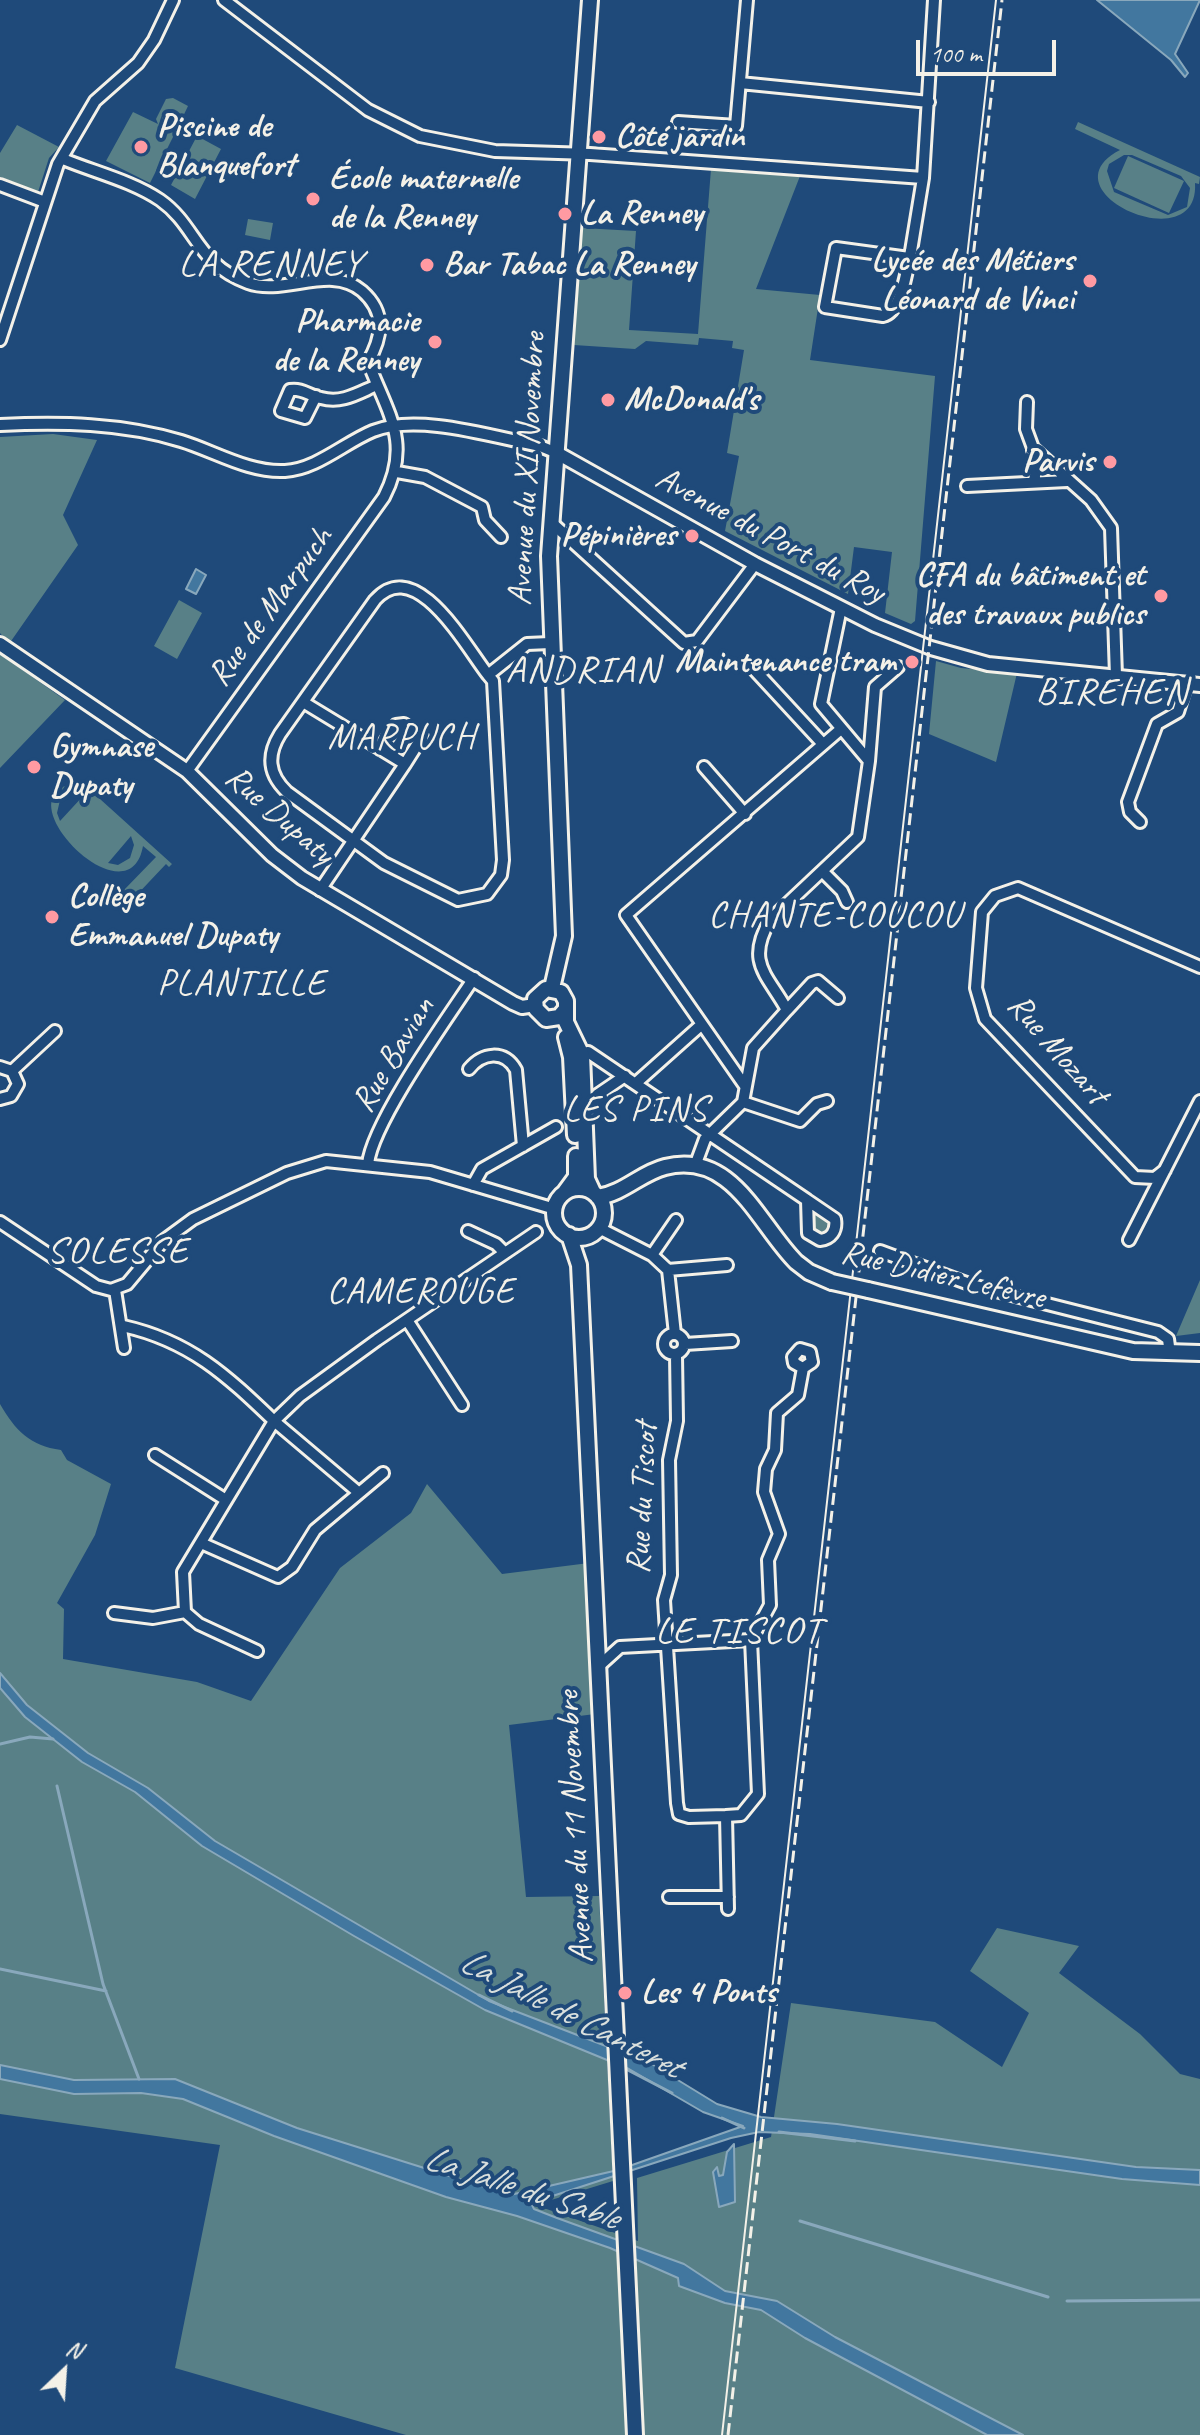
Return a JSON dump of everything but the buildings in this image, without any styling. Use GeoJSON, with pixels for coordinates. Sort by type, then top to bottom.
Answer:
{"type":"FeatureCollection","features":[{"type":"Feature","properties":{"kind":"main road","name":"Avenue du XI Novembre"},"geometry":{"type":"LineString","coordinates":[[552,988],[564,936],[550,643],[552,523],[590,0]]}},
{"type":"Feature","properties":{"kind":"main road"},"geometry":{"type":"LineString","coordinates":[[604,1212],[587,1179],[582,1055],[566,1022],[564,996],[552,988],[538,995],[535,1005],[546,1019],[562,1031],[570,1046],[577,1173],[555,1209],[558,1225],[569,1235],[594,1231],[604,1212],[627,1188]]}},
{"type":"Feature","properties":{"kind":"main road"},"geometry":{"type":"LineString","coordinates":[[546,1019],[559,1017],[565,1010]]}},
{"type":"Feature","properties":{"kind":"main road"},"geometry":{"type":"LineString","coordinates":[[565,1192],[580,1187],[596,1195],[627,1188],[666,1166],[695,1166]]}},
{"type":"Feature","properties":{"kind":"main road","name":"Rue Didier Lefèvre"},"geometry":{"type":"LineString","coordinates":[[695,1166],[731,1181],[796,1262],[809,1272],[832,1282],[1116,1347],[1170,1354],[1200,1353]]}},
{"type":"Feature","properties":{"kind":"main road","name":"Avenue du 11 Novembre"},"geometry":{"type":"LineString","coordinates":[[579,1265],[594,1231]]}},
{"type":"Feature","properties":{"kind":"main road","name":"Avenue du 11 Novembre"},"geometry":{"type":"LineString","coordinates":[[569,1235],[579,1265],[635,2435]]}},
{"type":"Feature","properties":{"kind":"street"},"geometry":{"type":"LineString","coordinates":[[0,340],[58,164],[95,101],[138,63],[154,40],[173,0]]}},
{"type":"Feature","properties":{"kind":"street"},"geometry":{"type":"LineString","coordinates":[[224,0],[353,99],[399,127],[431,139],[495,151],[580,153],[923,178]]}},
{"type":"Feature","properties":{"kind":"street"},"geometry":{"type":"LineString","coordinates":[[678,122],[736,126],[747,0]]}},
{"type":"Feature","properties":{"kind":"street"},"geometry":{"type":"LineString","coordinates":[[909,258],[836,248],[825,307],[888,315],[895,308],[909,258],[923,178],[934,0]]}},
{"type":"Feature","properties":{"kind":"street"},"geometry":{"type":"LineString","coordinates":[[740,83],[929,102]]}},
{"type":"Feature","properties":{"kind":"street"},"geometry":{"type":"LineString","coordinates":[[63,159],[159,200],[207,258],[237,278],[262,286],[288,287],[328,280],[358,288],[374,303],[381,325],[378,343],[368,362],[399,438],[397,472],[425,477],[482,507],[485,520],[501,537]]}},
{"type":"Feature","properties":{"kind":"street"},"geometry":{"type":"LineString","coordinates":[[0,185],[45,202]]}},
{"type":"Feature","properties":{"kind":"street"},"geometry":{"type":"LineString","coordinates":[[316,396],[341,401],[377,385]]}},
{"type":"Feature","properties":{"kind":"street"},"geometry":{"type":"LineString","coordinates":[[1027,402],[1026,429],[1038,463],[1034,480]]}},
{"type":"Feature","properties":{"kind":"street"},"geometry":{"type":"LineString","coordinates":[[0,425],[57,423],[111,427],[180,441],[264,470],[287,471],[310,465],[375,430],[409,423],[540,446],[557,453]]}},
{"type":"Feature","properties":{"kind":"street"},"geometry":{"type":"LineString","coordinates":[[1033,448],[1091,500],[1111,528],[1116,676]]}},
{"type":"Feature","properties":{"kind":"street","name":"Avenue du Port du Roy"},"geometry":{"type":"LineString","coordinates":[[557,453],[755,564],[925,646],[968,660],[1193,684]]}},
{"type":"Feature","properties":{"kind":"street","name":"Rue de Marpuch"},"geometry":{"type":"LineString","coordinates":[[187,771],[384,497],[397,472]]}},
{"type":"Feature","properties":{"kind":"street"},"geometry":{"type":"LineString","coordinates":[[967,486],[1034,480],[1068,481]]}},
{"type":"Feature","properties":{"kind":"street"},"geometry":{"type":"LineString","coordinates":[[552,523],[684,643],[697,641],[755,564]]}},
{"type":"Feature","properties":{"kind":"street"},"geometry":{"type":"LineString","coordinates":[[394,589],[413,589],[424,594],[488,675],[493,681],[503,860],[496,885],[475,899],[458,900],[384,863],[287,792],[274,777],[270,755],[274,743],[375,600],[394,589]]}},
{"type":"Feature","properties":{"kind":"street"},"geometry":{"type":"LineString","coordinates":[[804,719],[821,704],[841,608]]}},
{"type":"Feature","properties":{"kind":"street"},"geometry":{"type":"LineString","coordinates":[[488,675],[527,644],[550,643]]}},
{"type":"Feature","properties":{"kind":"street","name":"Rue Dupaty"},"geometry":{"type":"LineString","coordinates":[[0,644],[187,771],[272,855],[320,890],[518,1005],[535,1005]]}},
{"type":"Feature","properties":{"kind":"street"},"geometry":{"type":"LineString","coordinates":[[750,665],[804,719],[804,724],[823,744]]}},
{"type":"Feature","properties":{"kind":"street"},"geometry":{"type":"LineString","coordinates":[[787,1010],[766,981],[760,966],[762,934],[770,920],[858,837],[875,687],[898,667]]}},
{"type":"Feature","properties":{"kind":"street"},"geometry":{"type":"LineString","coordinates":[[1140,822],[1130,812],[1128,802],[1157,724],[1178,712],[1193,684]]}},
{"type":"Feature","properties":{"kind":"street"},"geometry":{"type":"LineString","coordinates":[[303,702],[405,764]]}},
{"type":"Feature","properties":{"kind":"street"},"geometry":{"type":"LineString","coordinates":[[821,704],[869,761]]}},
{"type":"Feature","properties":{"kind":"street"},"geometry":{"type":"LineString","coordinates":[[320,890],[422,737],[404,724],[396,725],[380,749]]}},
{"type":"Feature","properties":{"kind":"street"},"geometry":{"type":"LineString","coordinates":[[745,1086],[626,915],[841,729]]}},
{"type":"Feature","properties":{"kind":"street"},"geometry":{"type":"LineString","coordinates":[[704,767],[745,814]]}},
{"type":"Feature","properties":{"kind":"street"},"geometry":{"type":"LineString","coordinates":[[823,872],[842,891],[847,902]]}},
{"type":"Feature","properties":{"kind":"street","name":"Rue Mozart"},"geometry":{"type":"LineString","coordinates":[[1165,1170],[1155,1178],[1135,1177],[985,1019],[976,988],[982,912],[995,896],[1018,888],[1200,967]]}},
{"type":"Feature","properties":{"kind":"street","name":"Rue Bavian"},"geometry":{"type":"LineString","coordinates":[[368,1164],[372,1145],[409,1080],[474,978]]}},
{"type":"Feature","properties":{"kind":"street"},"geometry":{"type":"LineString","coordinates":[[695,1166],[698,1153],[711,1133],[743,1102],[753,1048],[812,983],[818,981],[838,998]]}},
{"type":"Feature","properties":{"kind":"street"},"geometry":{"type":"LineString","coordinates":[[636,1083],[701,1025]]}},
{"type":"Feature","properties":{"kind":"street"},"geometry":{"type":"LineString","coordinates":[[12,1071],[55,1031]]}},
{"type":"Feature","properties":{"kind":"street"},"geometry":{"type":"LineString","coordinates":[[588,1052],[807,1200]]}},
{"type":"Feature","properties":{"kind":"street"},"geometry":{"type":"LineString","coordinates":[[469,1069],[478,1057],[487,1055],[504,1057],[512,1062],[516,1070],[523,1146]]}},
{"type":"Feature","properties":{"kind":"street"},"geometry":{"type":"LineString","coordinates":[[0,1067],[12,1071]]}},
{"type":"Feature","properties":{"kind":"street"},"geometry":{"type":"LineString","coordinates":[[0,1099],[11,1096],[17,1089],[12,1071]]}},
{"type":"Feature","properties":{"kind":"street"},"geometry":{"type":"LineString","coordinates":[[597,1095],[625,1076]]}},
{"type":"Feature","properties":{"kind":"street"},"geometry":{"type":"LineString","coordinates":[[743,1102],[800,1121],[817,1104],[827,1101]]}},
{"type":"Feature","properties":{"kind":"street"},"geometry":{"type":"LineString","coordinates":[[1129,1240],[1200,1101]]}},
{"type":"Feature","properties":{"kind":"street"},"geometry":{"type":"LineString","coordinates":[[473,1185],[482,1169],[556,1127]]}},
{"type":"Feature","properties":{"kind":"street"},"geometry":{"type":"LineString","coordinates":[[0,1222],[96,1286],[115,1290],[127,1284],[175,1231],[216,1207],[311,1164],[339,1161],[430,1172],[555,1209]]}},
{"type":"Feature","properties":{"kind":"street"},"geometry":{"type":"LineString","coordinates":[[652,1255],[676,1220]]}},
{"type":"Feature","properties":{"kind":"street"},"geometry":{"type":"LineString","coordinates":[[468,1231],[496,1244],[504,1252]]}},
{"type":"Feature","properties":{"kind":"street"},"geometry":{"type":"LineString","coordinates":[[594,1231],[652,1255],[668,1270],[727,1265]]}},
{"type":"Feature","properties":{"kind":"street"},"geometry":{"type":"LineString","coordinates":[[257,1651],[199,1624],[185,1612],[183,1572],[274,1421],[300,1396],[536,1232]]}},
{"type":"Feature","properties":{"kind":"street"},"geometry":{"type":"LineString","coordinates":[[880,1251],[972,1285],[1158,1332],[1169,1341],[1170,1354]]}},
{"type":"Feature","properties":{"kind":"street","name":"Rue du Tiscot"},"geometry":{"type":"LineString","coordinates":[[668,1270],[675,1334],[664,1343],[668,1353],[676,1355],[677,1421],[669,1460],[671,1575],[664,1600],[679,1814],[689,1817],[726,1816]]}},
{"type":"Feature","properties":{"kind":"street"},"geometry":{"type":"LineString","coordinates":[[115,1290],[124,1348]]}},
{"type":"Feature","properties":{"kind":"street"},"geometry":{"type":"LineString","coordinates":[[407,1320],[462,1405]]}},
{"type":"Feature","properties":{"kind":"street"},"geometry":{"type":"LineString","coordinates":[[123,1326],[146,1331],[197,1353],[238,1385],[274,1421],[358,1492]]}},
{"type":"Feature","properties":{"kind":"street"},"geometry":{"type":"LineString","coordinates":[[675,1334],[685,1344]]}},
{"type":"Feature","properties":{"kind":"street"},"geometry":{"type":"LineString","coordinates":[[676,1355],[685,1344],[732,1341]]}},
{"type":"Feature","properties":{"kind":"street"},"geometry":{"type":"LineString","coordinates":[[669,1897],[728,1903],[726,1816],[741,1815],[758,1794],[751,1640],[770,1605],[768,1560],[779,1534],[764,1492],[766,1469],[775,1450],[777,1413],[798,1395],[803,1368]]}},
{"type":"Feature","properties":{"kind":"street"},"geometry":{"type":"LineString","coordinates":[[155,1455],[226,1500]]}},
{"type":"Feature","properties":{"kind":"street"},"geometry":{"type":"LineString","coordinates":[[201,1543],[278,1577],[292,1567],[315,1530],[383,1473]]}},
{"type":"Feature","properties":{"kind":"street"},"geometry":{"type":"LineString","coordinates":[[114,1613],[153,1618],[185,1612]]}},
{"type":"Feature","properties":{"kind":"street"},"geometry":{"type":"LineString","coordinates":[[597,1636],[620,1647],[751,1640]]}},
{"type":"Feature","properties":{"kind":"street"},"geometry":{"type":"LineString","coordinates":[[599,1666],[620,1647]]}},
{"type":"Feature","properties":{"kind":"green space","name":"Piscine de Blanquefort"},"geometry":{"type":"Polygon","coordinates":[[[173,98],[188,106],[177,129],[170,126],[169,130],[175,133],[150,183],[106,161],[133,112],[158,124],[156,119],[166,99],[173,98]]]}},
{"type":"Feature","properties":{"kind":"green space"},"geometry":{"type":"Polygon","coordinates":[[[1078,122],[1200,177],[1199,184],[1195,183],[1190,206],[1174,217],[1153,218],[1130,212],[1110,199],[1099,184],[1101,166],[1120,150],[1075,129],[1078,122]],[[1124,155],[1109,164],[1107,171],[1114,192],[1168,215],[1187,207],[1190,188],[1181,176],[1132,155],[1124,155]]]}},
{"type":"Feature","properties":{"kind":"green space"},"geometry":{"type":"Polygon","coordinates":[[[17,125],[59,147],[49,158],[38,192],[0,177],[0,153],[17,125]]]}},
{"type":"Feature","properties":{"kind":"green space"},"geometry":{"type":"Polygon","coordinates":[[[197,136],[221,149],[195,199],[171,185],[197,136]]]}},
{"type":"Feature","properties":{"kind":"green space"},"geometry":{"type":"Polygon","coordinates":[[[1128,156],[1184,181],[1169,213],[1114,188],[1128,156]]]}},
{"type":"Feature","properties":{"kind":"green space"},"geometry":{"type":"Polygon","coordinates":[[[711,169],[800,176],[756,289],[820,295],[810,360],[935,376],[915,621],[911,624],[885,613],[892,552],[854,547],[848,594],[725,531],[739,456],[727,453],[744,350],[732,348],[733,341],[699,338],[698,345],[646,341],[635,349],[574,345],[582,228],[636,231],[629,330],[698,334],[711,169]]]}},
{"type":"Feature","properties":{"kind":"green space"},"geometry":{"type":"Polygon","coordinates":[[[248,219],[273,223],[270,240],[245,235],[248,219]]]}},
{"type":"Feature","properties":{"kind":"green space"},"geometry":{"type":"Polygon","coordinates":[[[53,434],[97,440],[63,515],[78,545],[9,644],[0,633],[0,437],[53,434]]]}},
{"type":"Feature","properties":{"kind":"green space"},"geometry":{"type":"Polygon","coordinates":[[[179,600],[202,613],[177,659],[154,646],[179,600]]]}},
{"type":"Feature","properties":{"kind":"green space"},"geometry":{"type":"Polygon","coordinates":[[[0,654],[65,700],[0,768],[0,654]]]}},
{"type":"Feature","properties":{"kind":"green space"},"geometry":{"type":"Polygon","coordinates":[[[936,661],[961,668],[1017,673],[996,762],[929,734],[936,661]]]}},
{"type":"Feature","properties":{"kind":"green space"},"geometry":{"type":"Polygon","coordinates":[[[73,784],[90,790],[172,864],[169,867],[166,864],[132,900],[123,891],[156,857],[143,846],[133,867],[116,871],[96,864],[76,849],[60,830],[52,810],[55,793],[73,784]],[[76,792],[60,800],[57,813],[60,821],[84,795],[76,792]],[[131,836],[108,863],[118,865],[130,858],[134,845],[131,836]]]}},
{"type":"Feature","properties":{"kind":"green space"},"geometry":{"type":"Polygon","coordinates":[[[814,1207],[830,1217],[832,1227],[825,1236],[813,1234],[809,1223],[814,1207]]]}},
{"type":"Feature","properties":{"kind":"green space"},"geometry":{"type":"Polygon","coordinates":[[[1200,1280],[1200,1333],[1176,1336],[1200,1280]]]}},
{"type":"Feature","properties":{"kind":"green space"},"geometry":{"type":"Polygon","coordinates":[[[0,1404],[12,1422],[32,1441],[61,1450],[67,1460],[111,1484],[95,1535],[57,1603],[64,1609],[63,1659],[197,1682],[251,1701],[340,1568],[411,1513],[427,1484],[502,1574],[589,1563],[595,1714],[509,1725],[526,1897],[599,1896],[613,2181],[535,2205],[638,2241],[637,2178],[771,2137],[791,2003],[935,2022],[1002,2067],[1029,2013],[970,1971],[997,1928],[1079,1946],[1059,1973],[1140,2034],[1180,2074],[1200,2079],[1200,2435],[406,2435],[175,2368],[220,2145],[0,2114],[0,1404]]]}},
{"type":"Feature","properties":{"kind":"water"},"geometry":{"type":"Polygon","coordinates":[[[1097,0],[1200,0],[1175,54],[1188,73],[1185,77],[1171,60],[1097,0]]]}},
{"type":"Feature","properties":{"kind":"water"},"geometry":{"type":"Polygon","coordinates":[[[196,569],[206,575],[196,594],[186,589],[196,569]]]}},
{"type":"Feature","properties":{"kind":"water"},"geometry":{"type":"Polygon","coordinates":[[[0,1673],[27,1705],[88,1753],[148,1788],[215,1841],[489,2001],[650,2063],[717,2104],[761,2117],[837,2124],[1136,2167],[1200,2170],[1200,2185],[1122,2179],[810,2134],[759,2132],[731,2138],[531,2203],[534,2209],[684,2264],[725,2291],[777,2301],[835,2337],[1023,2435],[987,2435],[805,2338],[761,2310],[725,2303],[679,2286],[678,2278],[610,2248],[517,2216],[446,2197],[274,2136],[183,2099],[141,2093],[74,2094],[0,2079],[0,2065],[74,2080],[175,2079],[297,2128],[510,2195],[618,2170],[743,2126],[703,2112],[629,2069],[485,2010],[202,1846],[135,1792],[82,1762],[25,1717],[0,1688],[0,1673]]]}},
{"type":"Feature","properties":{"kind":"water"},"geometry":{"type":"Polygon","coordinates":[[[734,2144],[735,2202],[719,2207],[713,2172],[717,2167],[719,2176],[723,2175],[727,2152],[734,2144]]]}},
{"type":"Feature","properties":{"kind":"waterway"},"geometry":{"type":"LineString","coordinates":[[0,1744],[30,1737],[53,1739]]}},
{"type":"Feature","properties":{"kind":"waterway"},"geometry":{"type":"LineString","coordinates":[[57,1786],[103,1984],[139,2079]]}},
{"type":"Feature","properties":{"kind":"waterway"},"geometry":{"type":"LineString","coordinates":[[0,1969],[106,1991]]}},
{"type":"Feature","properties":{"kind":"waterway","name":"La Jalle de Canteret"},"geometry":{"type":"LineString","coordinates":[[479,1995],[512,2011]]}},
{"type":"Feature","properties":{"kind":"waterway","name":"La Jalle de Canteret"},"geometry":{"type":"LineString","coordinates":[[622,2067],[672,2093]]}},
{"type":"Feature","properties":{"kind":"waterway","name":"La Jalle de Canteret"},"geometry":{"type":"LineString","coordinates":[[722,2118],[744,2128]]}},
{"type":"Feature","properties":{"kind":"waterway","name":"La Jalle de Canteret"},"geometry":{"type":"LineString","coordinates":[[779,2132],[855,2141]]}},
{"type":"Feature","properties":{"kind":"waterway"},"geometry":{"type":"LineString","coordinates":[[800,2221],[1048,2297]]}},
{"type":"Feature","properties":{"kind":"waterway"},"geometry":{"type":"LineString","coordinates":[[1067,2301],[1200,2300]]}},
{"type":"Feature","properties":{"kind":"tram line"},"geometry":{"type":"LineString","coordinates":[[722,2435],[996,0]]}},
{"type":"Feature","properties":{"kind":"railway"},"geometry":{"type":"LineString","coordinates":[[728,2435],[1002,0]]}},
{"type":"Feature","properties":{"kind":"place","name":"Côté jardin"},"geometry":{"type":"Point","coordinates":[599,137]}},
{"type":"Feature","properties":{"kind":"place","name":"Piscine de Blanquefort"},"geometry":{"type":"Point","coordinates":[141,147]}},
{"type":"Feature","properties":{"kind":"place","name":"École maternelle de la Renney"},"geometry":{"type":"Point","coordinates":[313,199]}},
{"type":"Feature","properties":{"kind":"place","name":"La Renney"},"geometry":{"type":"Point","coordinates":[565,214]}},
{"type":"Feature","properties":{"kind":"place","name":"Bar Tabac La Renney"},"geometry":{"type":"Point","coordinates":[427,265]}},
{"type":"Feature","properties":{"kind":"place","name":"Lycée des Métiers Léonard de Vinci"},"geometry":{"type":"Point","coordinates":[1090,281]}},
{"type":"Feature","properties":{"kind":"place","name":"Pharmacie de la Renney"},"geometry":{"type":"Point","coordinates":[435,342]}},
{"type":"Feature","properties":{"kind":"place","name":"McDonald's"},"geometry":{"type":"Point","coordinates":[608,400]}},
{"type":"Feature","properties":{"kind":"place","name":"Parvis"},"geometry":{"type":"Point","coordinates":[1110,462]}},
{"type":"Feature","properties":{"kind":"place","name":"Pépinières"},"geometry":{"type":"Point","coordinates":[692,536]}},
{"type":"Feature","properties":{"kind":"place","name":"CFA du bâtiment et des travaux publics"},"geometry":{"type":"Point","coordinates":[1161,596]}},
{"type":"Feature","properties":{"kind":"place","name":"Maintenance tram"},"geometry":{"type":"Point","coordinates":[912,662]}},
{"type":"Feature","properties":{"kind":"place","name":"Gymnase Dupaty"},"geometry":{"type":"Point","coordinates":[34,767]}},
{"type":"Feature","properties":{"kind":"place","name":"Collège Emmanuel Dupaty"},"geometry":{"type":"Point","coordinates":[52,917]}},
{"type":"Feature","properties":{"kind":"place","name":"Les 4 Ponts"},"geometry":{"type":"Point","coordinates":[625,1993]}},
{"type":"Feature","properties":{"kind":"district","name":"LA RENNEY"},"geometry":{"type":"Point","coordinates":[271,265]}},
{"type":"Feature","properties":{"kind":"district","name":"ANDRIAN"},"geometry":{"type":"Point","coordinates":[583,671]}},
{"type":"Feature","properties":{"kind":"district","name":"BIREHEN"},"geometry":{"type":"Point","coordinates":[1112,693]}},
{"type":"Feature","properties":{"kind":"district","name":"MARPUCH"},"geometry":{"type":"Point","coordinates":[402,739]}},
{"type":"Feature","properties":{"kind":"district","name":"CHANTE-COUCOU"},"geometry":{"type":"Point","coordinates":[835,917]}},
{"type":"Feature","properties":{"kind":"district","name":"PLANTILLE"},"geometry":{"type":"Point","coordinates":[242,985]}},
{"type":"Feature","properties":{"kind":"district","name":"LES PINS"},"geometry":{"type":"Point","coordinates":[636,1111]}},
{"type":"Feature","properties":{"kind":"district","name":"SOLESSE"},"geometry":{"type":"Point","coordinates":[118,1252]}},
{"type":"Feature","properties":{"kind":"district","name":"CAMEROUGE"},"geometry":{"type":"Point","coordinates":[421,1293]}},
{"type":"Feature","properties":{"kind":"district","name":"LE TISCOT"},"geometry":{"type":"Point","coordinates":[739,1632]}},
{"type":"Feature","properties":{"kind":"water label","name":"La Jalle du Sable"},"geometry":{"type":"Point","coordinates":[521,2189]}}]}
